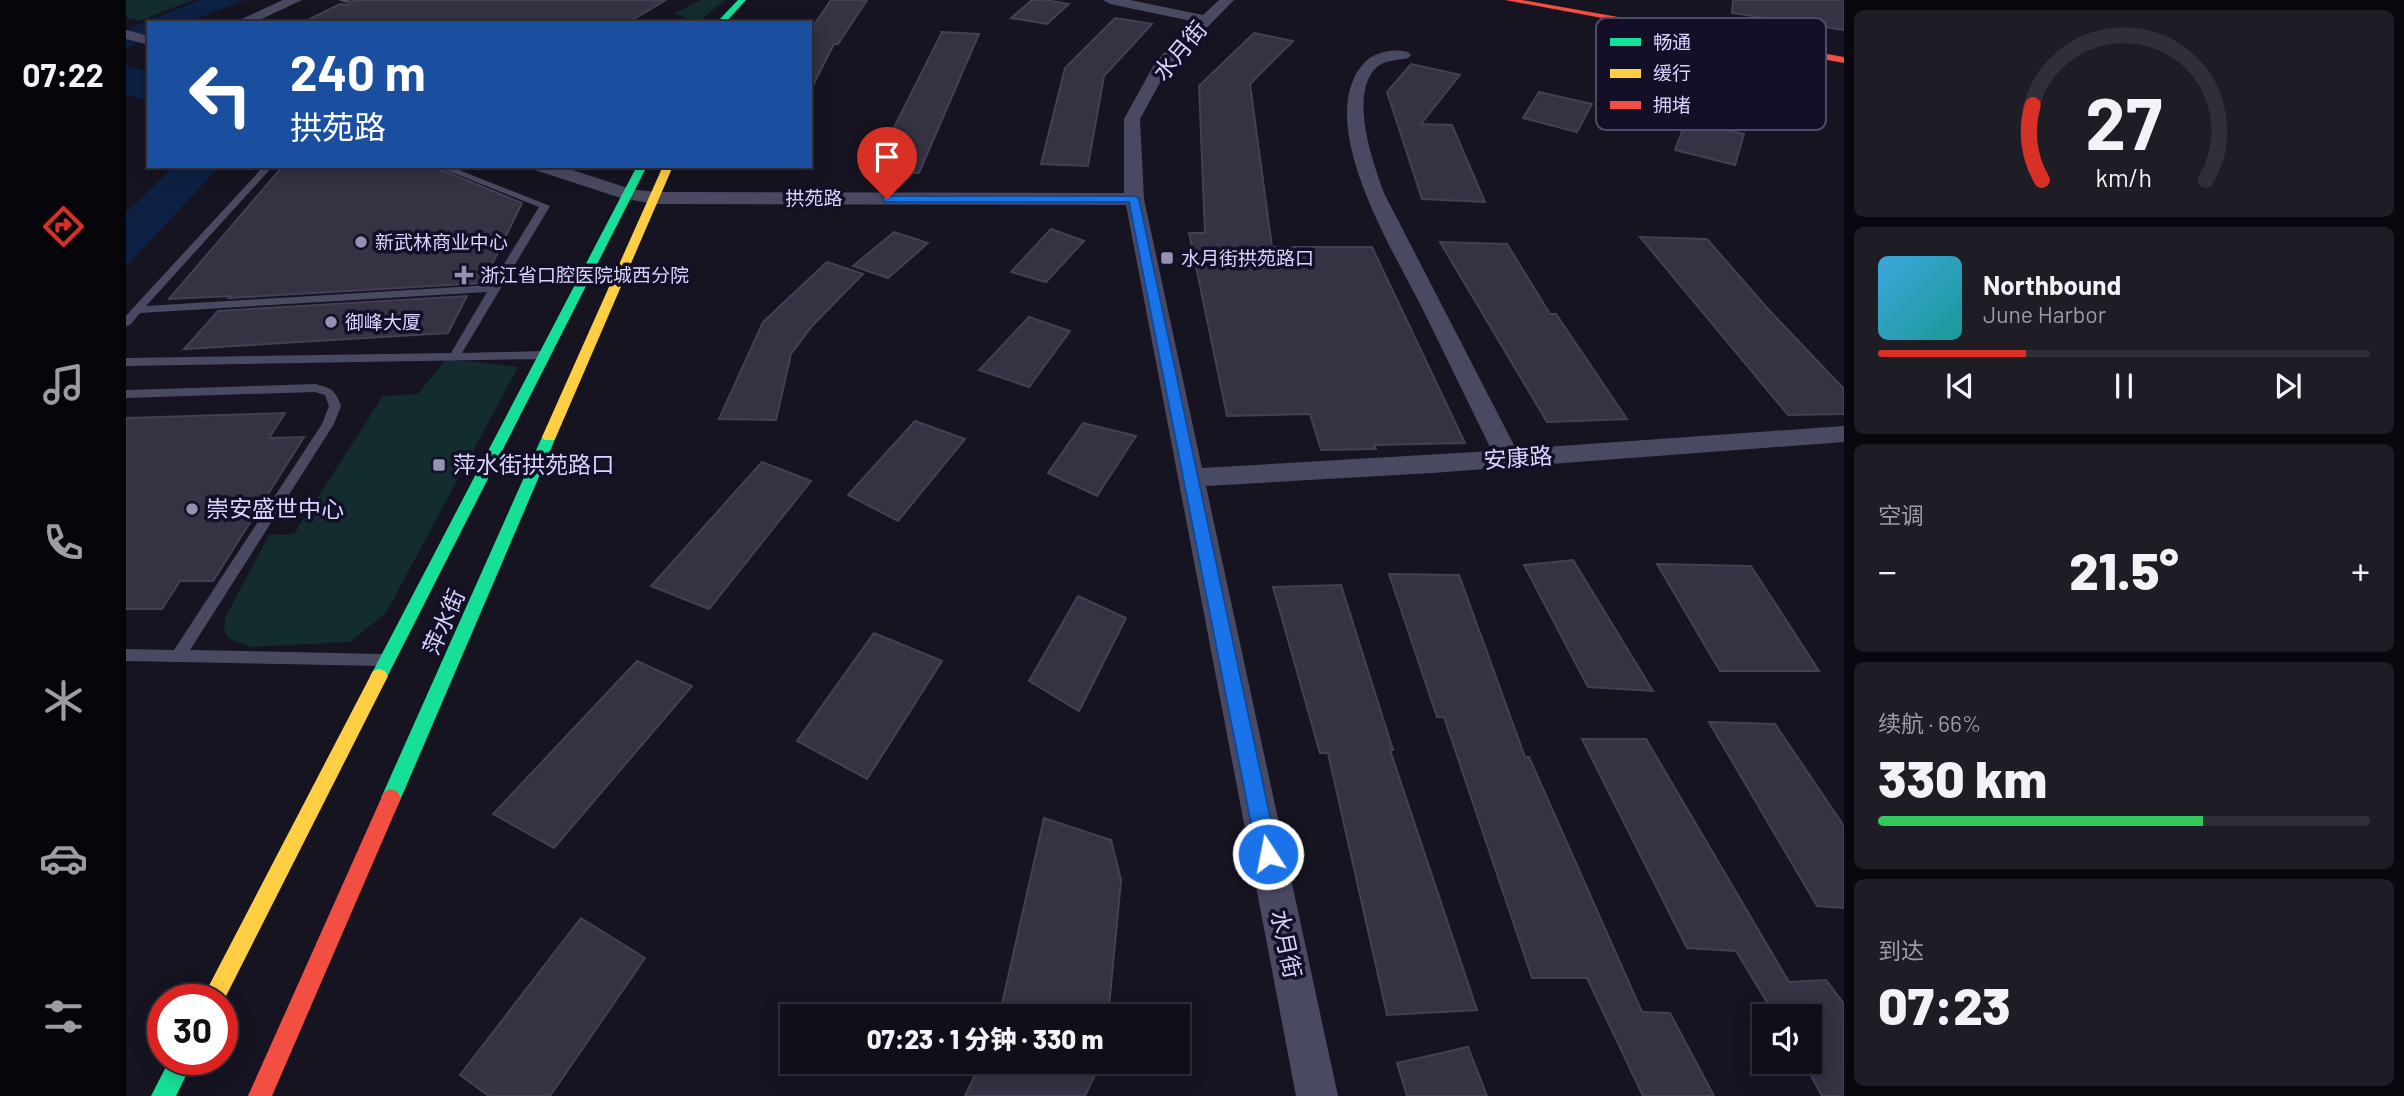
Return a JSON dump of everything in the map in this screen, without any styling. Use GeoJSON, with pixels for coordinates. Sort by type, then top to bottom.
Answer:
{"type":"FeatureCollection","features":[{"type":"Feature","properties":{"kind":"main road"},"geometry":{"type":"LineString","coordinates":[[1510,0],[1610,18]]}},
{"type":"Feature","properties":{"kind":"main road"},"geometry":{"type":"LineString","coordinates":[[1576,0],[1686,18]]}},
{"type":"Feature","properties":{"kind":"main road"},"geometry":{"type":"LineString","coordinates":[[723,21],[749,4]]}},
{"type":"Feature","properties":{"kind":"main road"},"geometry":{"type":"LineString","coordinates":[[743,21],[749,4]]}},
{"type":"Feature","properties":{"kind":"main road"},"geometry":{"type":"LineString","coordinates":[[1826,41],[1844,44]]}},
{"type":"Feature","properties":{"kind":"main road"},"geometry":{"type":"LineString","coordinates":[[1826,57],[1844,60]]}},
{"type":"Feature","properties":{"kind":"main road","name":"萍水街"},"geometry":{"type":"LineString","coordinates":[[221,984],[641,168]]}},
{"type":"Feature","properties":{"kind":"main road","name":"萍水街"},"geometry":{"type":"LineString","coordinates":[[260,1096],[667,168]]}},
{"type":"Feature","properties":{"kind":"main road"},"geometry":{"type":"LineString","coordinates":[[163,1096],[174,1075]]}},
{"type":"Feature","properties":{"kind":"street"},"geometry":{"type":"LineString","coordinates":[[245,21],[295,0]]}},
{"type":"Feature","properties":{"kind":"street"},"geometry":{"type":"LineString","coordinates":[[1110,0],[1206,20]]}},
{"type":"Feature","properties":{"kind":"street","name":"水月街"},"geometry":{"type":"LineString","coordinates":[[1227,0],[1162,64],[1132,119],[1134,199],[1317,1096]]}},
{"type":"Feature","properties":{"kind":"street"},"geometry":{"type":"LineString","coordinates":[[126,34],[147,40]]}},
{"type":"Feature","properties":{"kind":"street"},"geometry":{"type":"LineString","coordinates":[[1403,55],[1383,57],[1370,65],[1361,77],[1356,105],[1361,156],[1375,193],[1508,458]]}},
{"type":"Feature","properties":{"kind":"street","name":"拱苑路"},"geometry":{"type":"LineString","coordinates":[[547,168],[628,194],[655,198],[1134,199]]}},
{"type":"Feature","properties":{"kind":"street","name":"安康路"},"geometry":{"type":"LineString","coordinates":[[1191,478],[1844,434]]}},
{"type":"Feature","properties":{"kind":"lane"},"geometry":{"type":"LineString","coordinates":[[341,0],[347,1]]}},
{"type":"Feature","properties":{"kind":"lane"},"geometry":{"type":"LineString","coordinates":[[126,323],[267,168]]}},
{"type":"Feature","properties":{"kind":"lane"},"geometry":{"type":"LineString","coordinates":[[445,168],[545,206],[454,357]]}},
{"type":"Feature","properties":{"kind":"lane"},"geometry":{"type":"LineString","coordinates":[[137,310],[494,288]]}},
{"type":"Feature","properties":{"kind":"lane"},"geometry":{"type":"LineString","coordinates":[[126,362],[544,355]]}},
{"type":"Feature","properties":{"kind":"lane"},"geometry":{"type":"LineString","coordinates":[[126,394],[316,388],[330,393],[335,405],[328,424],[178,656]]}},
{"type":"Feature","properties":{"kind":"lane"},"geometry":{"type":"LineString","coordinates":[[126,655],[388,660]]}},
{"type":"Feature","properties":{"kind":"green space"},"geometry":{"type":"Polygon","coordinates":[[[126,0],[193,0],[139,21],[126,17],[126,0]]]}},
{"type":"Feature","properties":{"kind":"green space"},"geometry":{"type":"Polygon","coordinates":[[[701,0],[725,0],[699,21],[693,21],[675,13],[701,0]]]}},
{"type":"Feature","properties":{"kind":"green space"},"geometry":{"type":"Polygon","coordinates":[[[446,359],[518,367],[386,613],[350,642],[250,647],[228,638],[224,630],[225,618],[269,535],[294,534],[383,396],[418,394],[446,359]]]}},
{"type":"Feature","properties":{"kind":"water"},"geometry":{"type":"Polygon","coordinates":[[[200,0],[245,0],[190,21],[148,21],[200,0]]]}},
{"type":"Feature","properties":{"kind":"water"},"geometry":{"type":"Polygon","coordinates":[[[147,21],[147,39],[126,48],[126,30],[147,21]]]}},
{"type":"Feature","properties":{"kind":"water"},"geometry":{"type":"Polygon","coordinates":[[[126,66],[147,71],[147,100],[126,94],[126,66]]]}},
{"type":"Feature","properties":{"kind":"water"},"geometry":{"type":"Polygon","coordinates":[[[172,168],[218,168],[126,267],[126,213],[172,168]]]}},
{"type":"Feature","properties":{"kind":"building"},"geometry":{"type":"Polygon","coordinates":[[[353,0],[666,0],[630,21],[306,21],[340,4],[348,5],[353,0]]]}},
{"type":"Feature","properties":{"kind":"building"},"geometry":{"type":"Polygon","coordinates":[[[831,0],[867,0],[838,44],[834,44],[812,87],[812,28],[831,0]]]}},
{"type":"Feature","properties":{"kind":"building"},"geometry":{"type":"Polygon","coordinates":[[[1032,0],[1069,4],[1047,24],[1011,18],[1032,0]]]}},
{"type":"Feature","properties":{"kind":"building"},"geometry":{"type":"Polygon","coordinates":[[[1733,0],[1844,0],[1844,30],[1826,27],[1826,18],[1765,18],[1732,13],[1733,0]]]}},
{"type":"Feature","properties":{"kind":"building"},"geometry":{"type":"Polygon","coordinates":[[[1115,18],[1152,24],[1104,76],[1088,166],[1041,164],[1065,68],[1115,18]]]}},
{"type":"Feature","properties":{"kind":"building"},"geometry":{"type":"Polygon","coordinates":[[[942,32],[979,34],[919,173],[872,171],[942,32]]]}},
{"type":"Feature","properties":{"kind":"building"},"geometry":{"type":"Polygon","coordinates":[[[1254,33],[1293,41],[1250,84],[1272,247],[1372,247],[1465,443],[1374,445],[1376,449],[1321,450],[1310,414],[1227,416],[1189,233],[1205,233],[1199,86],[1254,33]]]}},
{"type":"Feature","properties":{"kind":"building"},"geometry":{"type":"Polygon","coordinates":[[[1411,64],[1460,75],[1421,124],[1452,125],[1485,202],[1422,199],[1387,92],[1411,64]]]}},
{"type":"Feature","properties":{"kind":"building"},"geometry":{"type":"Polygon","coordinates":[[[1539,92],[1592,104],[1577,132],[1523,118],[1539,92]]]}},
{"type":"Feature","properties":{"kind":"building"},"geometry":{"type":"Polygon","coordinates":[[[1683,130],[1726,130],[1744,134],[1735,165],[1675,150],[1683,130]]]}},
{"type":"Feature","properties":{"kind":"building","name":"新武林商业中心"},"geometry":{"type":"Polygon","coordinates":[[[281,168],[437,168],[522,203],[483,283],[169,299],[281,168]]]}},
{"type":"Feature","properties":{"kind":"building"},"geometry":{"type":"Polygon","coordinates":[[[1051,229],[1084,241],[1046,282],[1011,272],[1051,229]]]}},
{"type":"Feature","properties":{"kind":"building"},"geometry":{"type":"Polygon","coordinates":[[[894,232],[928,243],[888,278],[853,266],[894,232]]]}},
{"type":"Feature","properties":{"kind":"building"},"geometry":{"type":"Polygon","coordinates":[[[1640,237],[1707,239],[1768,309],[1844,389],[1844,414],[1788,415],[1640,237]]]}},
{"type":"Feature","properties":{"kind":"building"},"geometry":{"type":"Polygon","coordinates":[[[1440,242],[1507,244],[1550,314],[1556,314],[1627,419],[1547,422],[1440,242]]]}},
{"type":"Feature","properties":{"kind":"building"},"geometry":{"type":"Polygon","coordinates":[[[827,262],[863,274],[812,326],[791,354],[776,420],[719,419],[763,322],[827,262]]]}},
{"type":"Feature","properties":{"kind":"building","name":"御峰大厦"},"geometry":{"type":"Polygon","coordinates":[[[467,296],[448,333],[184,349],[218,311],[467,296]]]}},
{"type":"Feature","properties":{"kind":"building"},"geometry":{"type":"Polygon","coordinates":[[[1029,317],[1070,331],[1029,387],[979,370],[1029,317]]]}},
{"type":"Feature","properties":{"kind":"building","name":"崇安盛世中心"},"geometry":{"type":"Polygon","coordinates":[[[285,413],[269,438],[304,437],[213,581],[180,581],[162,609],[126,609],[126,418],[285,413]]]}},
{"type":"Feature","properties":{"kind":"building"},"geometry":{"type":"Polygon","coordinates":[[[915,421],[965,439],[898,521],[848,495],[915,421]]]}},
{"type":"Feature","properties":{"kind":"building"},"geometry":{"type":"Polygon","coordinates":[[[1083,423],[1136,436],[1097,496],[1048,473],[1083,423]]]}},
{"type":"Feature","properties":{"kind":"building"},"geometry":{"type":"Polygon","coordinates":[[[762,462],[811,481],[709,609],[651,586],[762,462]]]}},
{"type":"Feature","properties":{"kind":"building"},"geometry":{"type":"Polygon","coordinates":[[[1573,560],[1653,691],[1588,687],[1524,565],[1573,560]]]}},
{"type":"Feature","properties":{"kind":"building"},"geometry":{"type":"Polygon","coordinates":[[[1657,564],[1751,566],[1819,671],[1720,671],[1657,564]]]}},
{"type":"Feature","properties":{"kind":"building"},"geometry":{"type":"Polygon","coordinates":[[[1389,574],[1459,575],[1525,757],[1529,757],[1642,1012],[1670,1013],[1714,1096],[1643,1096],[1587,978],[1532,978],[1444,717],[1437,717],[1389,574]]]}},
{"type":"Feature","properties":{"kind":"building"},"geometry":{"type":"Polygon","coordinates":[[[1341,585],[1393,750],[1390,750],[1477,1010],[1387,1015],[1328,753],[1320,753],[1273,587],[1341,585]]]}},
{"type":"Feature","properties":{"kind":"building"},"geometry":{"type":"Polygon","coordinates":[[[1078,596],[1126,618],[1079,711],[1029,681],[1078,596]]]}},
{"type":"Feature","properties":{"kind":"building"},"geometry":{"type":"Polygon","coordinates":[[[874,633],[942,661],[867,779],[797,741],[874,633]]]}},
{"type":"Feature","properties":{"kind":"building"},"geometry":{"type":"Polygon","coordinates":[[[637,661],[692,686],[554,848],[493,814],[637,661]]]}},
{"type":"Feature","properties":{"kind":"building"},"geometry":{"type":"Polygon","coordinates":[[[1709,722],[1775,724],[1844,826],[1844,908],[1817,906],[1709,722]]]}},
{"type":"Feature","properties":{"kind":"building"},"geometry":{"type":"Polygon","coordinates":[[[1582,739],[1646,739],[1789,982],[1826,980],[1844,1004],[1844,1096],[1822,1096],[1810,1074],[1822,1074],[1822,1004],[1768,1004],[1736,951],[1687,948],[1582,739]]]}},
{"type":"Feature","properties":{"kind":"building"},"geometry":{"type":"Polygon","coordinates":[[[1044,818],[1111,840],[1121,880],[1109,1004],[1002,1004],[1044,818]]]}},
{"type":"Feature","properties":{"kind":"building"},"geometry":{"type":"Polygon","coordinates":[[[581,918],[645,958],[550,1096],[489,1096],[460,1075],[581,918]]]}},
{"type":"Feature","properties":{"kind":"building"},"geometry":{"type":"Polygon","coordinates":[[[1468,1047],[1487,1096],[1407,1096],[1397,1063],[1468,1047]]]}},
{"type":"Feature","properties":{"kind":"building"},"geometry":{"type":"Polygon","coordinates":[[[975,1074],[1095,1074],[1085,1096],[965,1096],[975,1074]]]}},
{"type":"Feature","properties":{"kind":"traffic: fast"},"geometry":{"type":"LineString","coordinates":[[722,21],[742,0]]}},
{"type":"Feature","properties":{"kind":"traffic: fast"},"geometry":{"type":"LineString","coordinates":[[379,676],[641,168]]}},
{"type":"Feature","properties":{"kind":"traffic: fast"},"geometry":{"type":"LineString","coordinates":[[391,798],[549,437]]}},
{"type":"Feature","properties":{"kind":"traffic: fast"},"geometry":{"type":"LineString","coordinates":[[163,1096],[174,1075]]}},
{"type":"Feature","properties":{"kind":"traffic: slow"},"geometry":{"type":"LineString","coordinates":[[549,437],[667,168]]}},
{"type":"Feature","properties":{"kind":"traffic: slow"},"geometry":{"type":"LineString","coordinates":[[221,984],[379,676]]}},
{"type":"Feature","properties":{"kind":"traffic: jam"},"geometry":{"type":"LineString","coordinates":[[1509,0],[1610,18]]}},
{"type":"Feature","properties":{"kind":"traffic: jam"},"geometry":{"type":"LineString","coordinates":[[1826,57],[1844,60]]}},
{"type":"Feature","properties":{"kind":"traffic: jam"},"geometry":{"type":"LineString","coordinates":[[260,1096],[391,798]]}},
{"type":"Feature","properties":{"kind":"place","name":"新武林商业中心"},"geometry":{"type":"Point","coordinates":[361,242]}},
{"type":"Feature","properties":{"kind":"place","name":"水月街拱苑路口"},"geometry":{"type":"Point","coordinates":[1167,258]}},
{"type":"Feature","properties":{"kind":"place","name":"浙江省口腔医院城西分院"},"geometry":{"type":"Point","coordinates":[464,275]}},
{"type":"Feature","properties":{"kind":"place","name":"御峰大厦"},"geometry":{"type":"Point","coordinates":[331,322]}},
{"type":"Feature","properties":{"kind":"place","name":"萍水街拱苑路口"},"geometry":{"type":"Point","coordinates":[439,465]}},
{"type":"Feature","properties":{"kind":"place","name":"崇安盛世中心"},"geometry":{"type":"Point","coordinates":[192,509]}},
{"type":"Feature","properties":{"kind":"route"},"geometry":{"type":"LineString","coordinates":[[887,199],[1134,199],[1268,854]]}}]}
